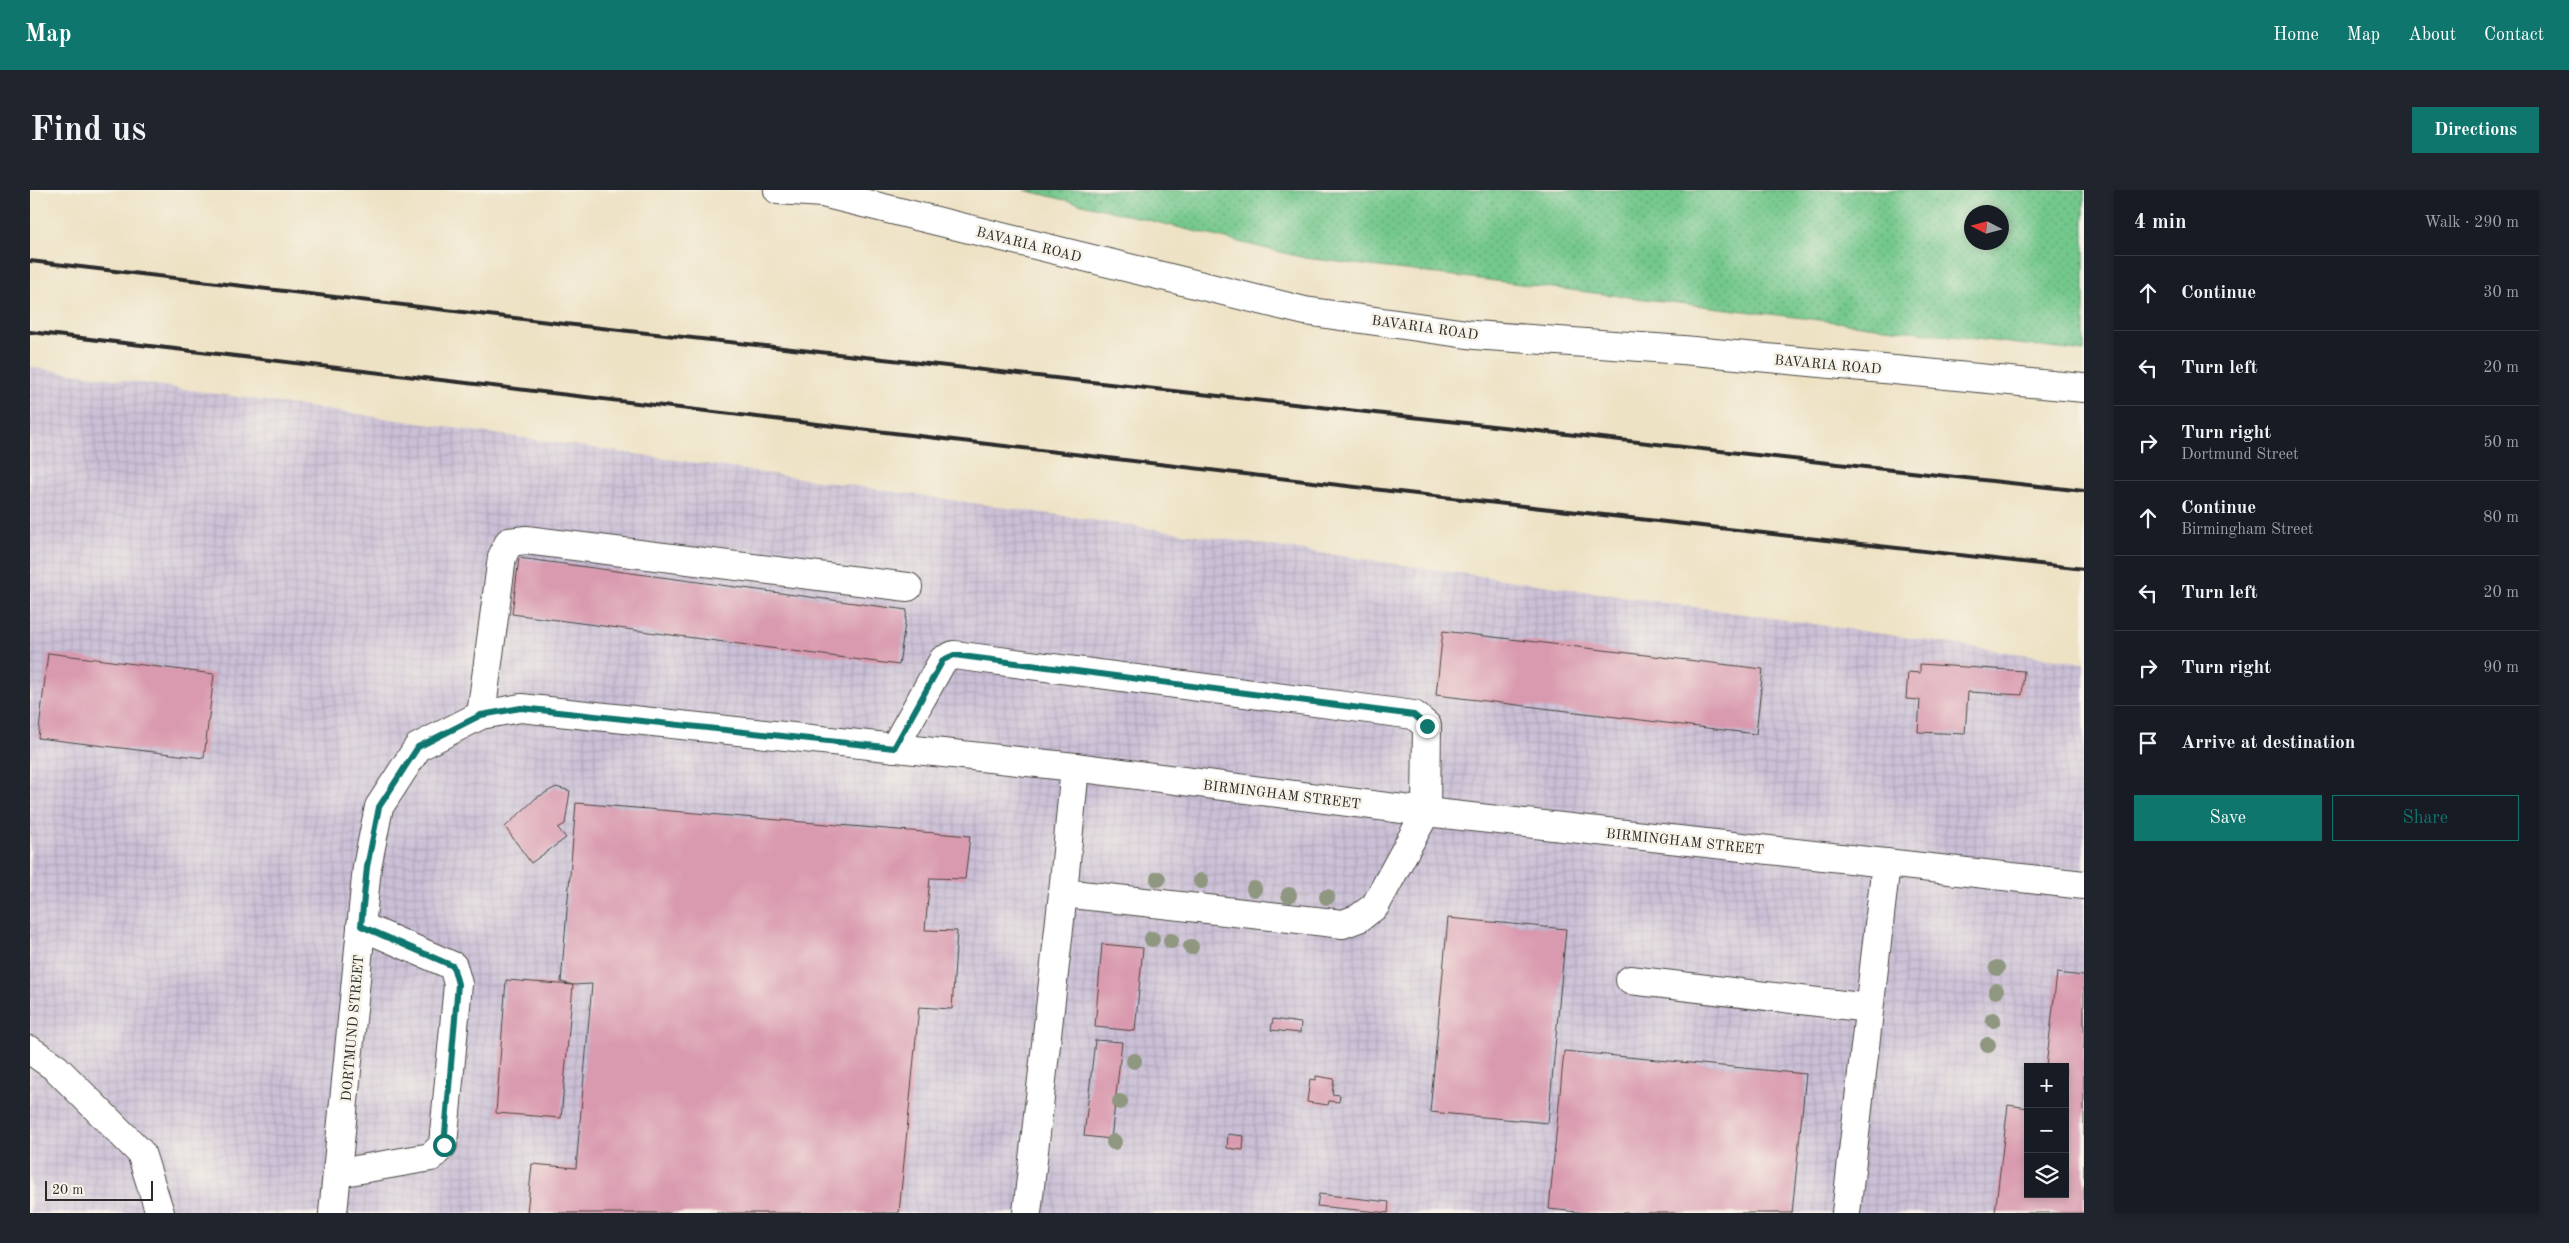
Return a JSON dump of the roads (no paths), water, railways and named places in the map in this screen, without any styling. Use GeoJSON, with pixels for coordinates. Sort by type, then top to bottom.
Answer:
{"type":"FeatureCollection","features":[{"type":"Feature","properties":{"kind":"street","name":"BAVARIA ROAD"},"geometry":{"type":"LineString","coordinates":[[778,190],[822,193],[1305,311],[1474,334],[1683,350],[2084,388]]}},
{"type":"Feature","properties":{"kind":"street"},"geometry":{"type":"LineString","coordinates":[[481,715],[502,557],[509,542],[526,540],[908,587]]}},
{"type":"Feature","properties":{"kind":"street"},"geometry":{"type":"LineString","coordinates":[[894,748],[943,660],[954,655],[1414,715],[1427,726],[1426,812],[1375,906],[1359,918],[1343,924],[1063,893]]}},
{"type":"Feature","properties":{"kind":"street","name":"BIRMINGHAM STREET"},"geometry":{"type":"LineString","coordinates":[[481,715],[521,708],[1075,767],[1426,812],[2084,885]]}},
{"type":"Feature","properties":{"kind":"street","name":"DORTMUND STREET"},"geometry":{"type":"LineString","coordinates":[[333,1213],[367,867],[379,807],[418,747],[481,715]]}},
{"type":"Feature","properties":{"kind":"street"},"geometry":{"type":"LineString","coordinates":[[1027,1213],[1063,893],[1075,767]]}},
{"type":"Feature","properties":{"kind":"street"},"geometry":{"type":"LineString","coordinates":[[1846,1213],[1886,863]]}},
{"type":"Feature","properties":{"kind":"street"},"geometry":{"type":"LineString","coordinates":[[338,1173],[431,1157],[444,1145],[458,984],[453,966],[361,926]]}},
{"type":"Feature","properties":{"kind":"street"},"geometry":{"type":"LineString","coordinates":[[1630,980],[1869,1008]]}},
{"type":"Feature","properties":{"kind":"street"},"geometry":{"type":"LineString","coordinates":[[30,1050],[56,1068],[140,1153],[160,1213]]}},
{"type":"Feature","properties":{"kind":"railway"},"geometry":{"type":"LineString","coordinates":[[30,261],[565,324],[2084,491]]}},
{"type":"Feature","properties":{"kind":"railway"},"geometry":{"type":"LineString","coordinates":[[30,332],[1390,491],[2084,569]]}}]}
